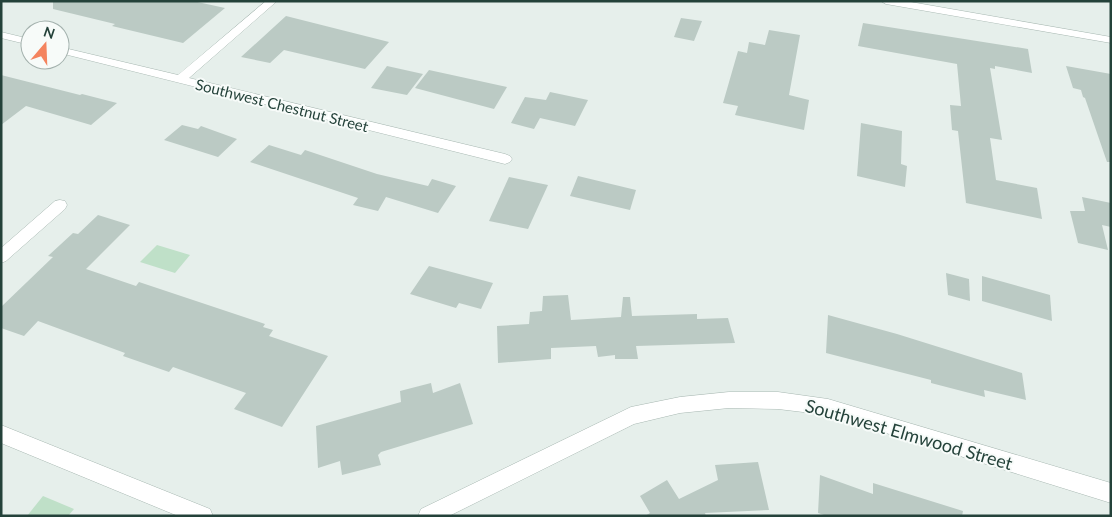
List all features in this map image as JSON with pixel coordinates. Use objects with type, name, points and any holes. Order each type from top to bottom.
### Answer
[{"type":"street","points":[[180,80],[272,1]]},
{"type":"street","points":[[886,1],[1111,40]]},
{"type":"street","points":[[1,35],[20,40]]},
{"type":"street","name":"Southwest Chestnut Street","points":[[70,52],[505,159]]},
{"type":"street","points":[[1,257],[60,205]]},
{"type":"street","name":"Southwest Elmwood Street","points":[[428,516],[631,416],[662,407],[694,401],[781,400],[828,407],[1111,492]]},
{"type":"street","points":[[1,434],[203,516]]},
{"type":"green space","points":[[157,245],[190,255],[175,273],[140,262]]},
{"type":"green space","points":[[43,496],[74,509],[68,516],[27,516]]},
{"type":"building","points":[[53,1],[193,1],[225,8],[183,43],[112,26],[115,24],[53,9]]},
{"type":"building","points":[[286,16],[389,42],[365,69],[284,50],[270,63],[241,57]]},
{"type":"building","points":[[681,18],[702,21],[694,41],[674,37]]},
{"type":"building","points":[[863,23],[1028,49],[1032,73],[995,66],[995,69],[990,68],[1002,140],[990,138],[996,180],[1037,188],[1042,219],[966,203],[958,131],[952,130],[950,105],[961,106],[957,64],[858,46]]},
{"type":"building","points":[[769,30],[800,35],[789,95],[809,100],[804,130],[735,115],[738,106],[723,103],[738,51],[747,53],[749,42],[765,45]]},
{"type":"building","points":[[387,66],[423,74],[407,95],[371,88]]},
{"type":"building","points":[[1066,66],[1111,74],[1111,162],[1107,162],[1085,98],[1081,90],[1073,88]]},
{"type":"building","points":[[429,70],[507,87],[494,109],[415,88]]},
{"type":"building","points":[[1,75],[117,103],[91,125],[26,106],[1,125]]},
{"type":"building","points":[[550,92],[588,100],[575,126],[540,118],[534,129],[511,123],[525,97],[546,100]]},
{"type":"building","points":[[861,123],[902,131],[901,164],[907,166],[905,187],[857,176]]},
{"type":"building","points":[[182,125],[198,129],[201,126],[237,139],[218,157],[164,140]]},
{"type":"building","points":[[269,145],[301,155],[305,150],[377,174],[428,186],[432,179],[456,186],[438,213],[386,197],[378,211],[353,205],[358,198],[250,162]]},
{"type":"building","points":[[578,176],[636,190],[630,210],[570,196]]},
{"type":"building","points":[[509,177],[548,185],[528,229],[489,221]]},
{"type":"building","points":[[1082,197],[1111,203],[1111,227],[1102,225],[1108,250],[1078,243],[1070,211],[1085,211]]},
{"type":"building","points":[[98,215],[130,225],[86,269],[136,286],[139,282],[265,324],[263,327],[273,330],[269,336],[328,356],[282,427],[234,409],[246,393],[173,367],[169,372],[123,356],[125,353],[38,321],[24,336],[1,328],[1,307],[53,257],[48,256],[73,233],[78,234]]},
{"type":"building","points":[[429,266],[493,283],[481,309],[459,303],[456,308],[410,294]]},
{"type":"building","points":[[946,273],[969,279],[970,301],[948,295]]},
{"type":"building","points":[[982,276],[1050,295],[1052,321],[982,301]]},
{"type":"building","points":[[568,295],[571,320],[621,317],[623,297],[630,297],[632,316],[697,314],[697,319],[728,318],[735,343],[636,346],[638,359],[615,359],[615,355],[598,357],[596,346],[551,348],[551,359],[498,363],[497,326],[529,324],[530,312],[542,311],[543,296]]},
{"type":"building","points":[[828,315],[897,334],[1022,373],[1026,400],[984,390],[985,397],[931,383],[931,380],[826,353]]},
{"type":"building","points":[[431,383],[433,393],[460,383],[473,424],[381,452],[378,455],[381,465],[342,475],[340,461],[318,468],[316,426],[401,402],[400,391]]},
{"type":"building","points":[[758,462],[769,510],[705,513],[706,516],[645,516],[650,513],[640,496],[667,480],[679,499],[718,480],[715,465]]},
{"type":"building","points":[[820,475],[873,494],[873,483],[963,511],[962,516],[827,516],[818,513]]}]
